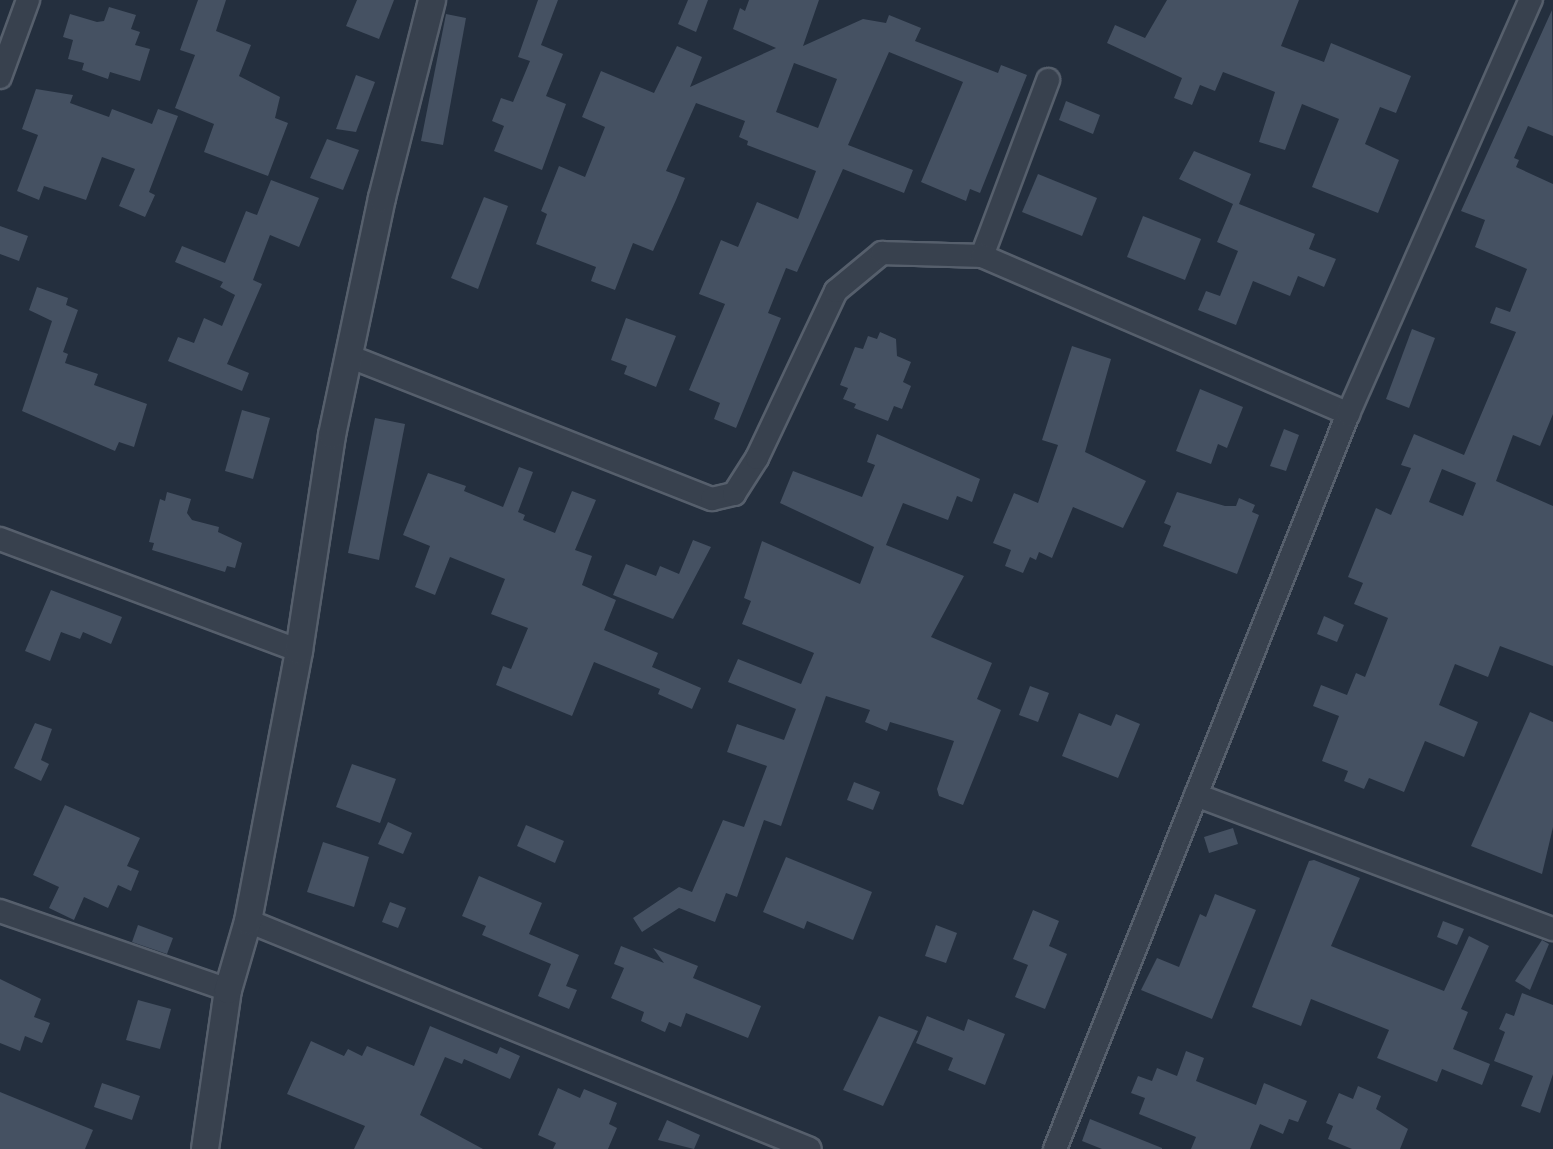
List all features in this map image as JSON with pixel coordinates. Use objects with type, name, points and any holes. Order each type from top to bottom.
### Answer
[{"type":"street","points":[[0,77],[28,0]]},
{"type":"street","points":[[205,1149],[228,990],[248,921],[299,651],[332,435],[351,357],[382,198],[432,0]]},
{"type":"street","points":[[1055,1149],[1348,414],[1531,0]]},
{"type":"street","points":[[982,256],[1048,80]]},
{"type":"street","points":[[351,357],[712,499],[734,494],[757,458],[836,291],[882,253],[982,256],[1348,414]]},
{"type":"street","points":[[0,539],[299,651]]},
{"type":"street","points":[[1196,795],[1553,929]]},
{"type":"street","points":[[0,911],[228,990]]},
{"type":"street","points":[[248,921],[810,1149]]},
{"type":"building","points":[[198,0],[226,0],[216,31],[251,45],[239,76],[280,97],[275,118],[288,123],[268,176],[204,152],[214,124],[175,108],[195,55],[180,50]]},
{"type":"building","points":[[357,0],[394,0],[379,39],[346,26]]},
{"type":"building","points":[[538,0],[558,0],[541,45],[563,54],[546,96],[566,104],[542,170],[494,151],[504,126],[492,121],[501,98],[513,102],[530,61],[518,57]]},
{"type":"building","points":[[688,0],[708,0],[696,32],[678,24]]},
{"type":"building","points":[[749,0],[819,0],[803,46],[863,19],[886,23],[889,15],[921,28],[915,41],[998,73],[1001,65],[1027,75],[980,193],[970,189],[966,201],[921,182],[963,82],[889,52],[848,145],[913,170],[904,193],[843,169],[797,272],[786,268],[768,313],[781,318],[736,428],[714,419],[720,403],[689,390],[725,304],[699,294],[721,240],[738,247],[757,202],[798,219],[816,171],[747,145],[748,141],[739,137],[745,121],[696,103],[666,171],[685,178],[676,200],[653,251],[633,243],[615,290],[591,281],[596,267],[536,244],[547,214],[541,211],[559,166],[585,177],[605,127],[582,117],[601,71],[654,93],[677,46],[702,57],[690,87],[776,48],[733,29],[740,8],[745,11]],"holes":[[[794,63],[837,79],[818,128],[776,112]]]},
{"type":"building","points":[[1167,0],[1299,0],[1281,46],[1324,62],[1331,43],[1411,76],[1396,113],[1380,107],[1365,144],[1399,160],[1378,213],[1312,187],[1339,119],[1302,104],[1285,150],[1259,142],[1275,92],[1223,72],[1215,91],[1200,85],[1192,105],[1174,98],[1182,78],[1107,43],[1115,25],[1145,38]]},
{"type":"building","points":[[109,7],[136,15],[131,29],[140,32],[135,45],[150,49],[140,81],[110,72],[108,79],[82,70],[84,63],[68,59],[73,40],[63,37],[70,14],[104,21]]},
{"type":"building","points":[[1552,10],[1553,136],[1528,126],[1514,158],[1519,160],[1516,167],[1553,184],[1553,414],[1540,446],[1513,435],[1496,481],[1553,506],[1553,666],[1500,646],[1488,677],[1455,664],[1439,705],[1478,722],[1464,757],[1425,741],[1404,792],[1369,778],[1364,789],[1344,781],[1348,771],[1322,761],[1339,716],[1313,706],[1321,685],[1347,695],[1356,673],[1365,677],[1388,618],[1354,604],[1363,583],[1348,577],[1376,508],[1391,515],[1411,468],[1401,465],[1414,434],[1464,455],[1516,332],[1490,323],[1496,307],[1510,312],[1527,269],[1475,247],[1485,220],[1461,211]],"holes":[[[1442,469],[1476,483],[1463,516],[1429,502]]]},
{"type":"building","points":[[446,14],[466,18],[443,145],[421,141]]},
{"type":"building","points":[[356,75],[375,82],[356,132],[336,129]]},
{"type":"building","points":[[36,89],[73,95],[70,103],[109,117],[112,109],[152,124],[158,109],[178,116],[149,192],[155,195],[145,217],[119,206],[135,169],[102,157],[86,200],[44,186],[39,200],[17,191],[38,135],[22,129]]},
{"type":"building","points":[[1066,101],[1100,115],[1093,134],[1059,120]]},
{"type":"building","points":[[327,139],[359,150],[343,190],[310,178]]},
{"type":"building","points":[[1194,151],[1251,174],[1239,204],[1315,234],[1309,249],[1336,259],[1324,287],[1298,276],[1290,296],[1253,281],[1236,325],[1198,310],[1206,291],[1220,296],[1238,251],[1217,242],[1233,204],[1179,179]]},
{"type":"building","points":[[1038,174],[1097,198],[1082,236],[1022,212]]},
{"type":"building","points":[[271,180],[319,198],[299,247],[270,235],[253,280],[262,284],[227,364],[249,373],[242,391],[168,361],[178,337],[194,343],[204,318],[222,326],[235,295],[220,287],[223,282],[175,262],[182,246],[225,263],[246,211],[257,215]]},
{"type":"building","points":[[484,197],[508,206],[478,289],[451,278]]},
{"type":"building","points":[[1143,216],[1201,239],[1185,280],[1127,257]]},
{"type":"building","points":[[0,226],[28,236],[19,261],[0,254]]},
{"type":"building","points":[[37,287],[68,298],[66,305],[78,310],[63,352],[68,354],[65,363],[98,374],[94,385],[147,404],[134,447],[119,442],[115,451],[22,411],[52,321],[29,310]]},
{"type":"building","points":[[626,318],[676,336],[656,387],[624,374],[627,366],[611,360]]},
{"type":"building","points":[[1412,329],[1435,338],[1409,408],[1386,399]]},
{"type":"building","points":[[880,332],[896,339],[897,356],[911,362],[903,382],[911,386],[902,409],[894,406],[888,421],[854,408],[856,404],[843,399],[848,388],[840,385],[855,347],[863,349],[868,336],[877,339]]},
{"type":"building","points":[[1072,346],[1111,359],[1085,452],[1146,481],[1123,528],[1073,507],[1052,558],[1039,552],[1036,560],[1030,557],[1023,573],[1005,566],[1011,550],[993,543],[1014,493],[1038,503],[1058,445],[1042,440]]},
{"type":"building","points":[[1200,389],[1243,407],[1227,448],[1218,444],[1211,464],[1176,451]]},
{"type":"building","points":[[242,410],[270,418],[253,479],[225,471]]},
{"type":"building","points":[[375,418],[405,424],[379,560],[348,553]]},
{"type":"building","points":[[1284,429],[1299,435],[1286,471],[1270,466]]},
{"type":"building","points":[[877,434],[980,479],[972,502],[957,496],[948,520],[903,503],[886,545],[964,576],[931,637],[992,663],[977,699],[1001,710],[963,805],[939,796],[937,789],[954,741],[890,722],[887,731],[865,722],[870,710],[826,696],[781,826],[764,820],[737,897],[726,893],[715,922],[679,908],[642,932],[633,918],[679,887],[692,892],[723,820],[744,827],[767,766],[727,752],[737,724],[784,740],[796,709],[728,682],[738,659],[801,684],[814,653],[742,624],[751,601],[744,598],[762,541],[860,584],[874,547],[780,503],[793,471],[862,497],[875,465],[867,462]]},
{"type":"building","points":[[519,467],[533,472],[518,512],[525,515],[523,520],[555,533],[572,491],[596,500],[575,550],[592,556],[582,585],[616,600],[604,630],[658,653],[652,667],[701,688],[692,709],[658,694],[660,689],[594,662],[572,716],[496,685],[503,666],[511,669],[528,628],[491,614],[505,579],[450,557],[435,595],[415,587],[430,546],[403,535],[428,473],[466,486],[464,491],[503,507]]},
{"type":"building","points":[[167,492],[191,499],[187,513],[192,520],[219,527],[218,532],[242,543],[235,568],[227,566],[225,572],[152,550],[154,543],[149,542],[160,499],[165,501]]},
{"type":"building","points":[[1177,492],[1225,506],[1236,506],[1239,498],[1255,505],[1252,512],[1259,515],[1237,574],[1163,546],[1171,526],[1164,523]]},
{"type":"building","points":[[693,540],[711,547],[673,619],[613,595],[626,564],[656,576],[660,566],[679,574]]},
{"type":"building","points":[[51,590],[122,617],[111,644],[83,632],[80,639],[61,632],[50,661],[25,651]]},
{"type":"building","points":[[1324,616],[1344,625],[1337,642],[1317,634]]},
{"type":"building","points":[[1030,686],[1049,693],[1038,722],[1019,715]]},
{"type":"building","points":[[1530,712],[1553,722],[1553,827],[1542,874],[1471,846]]},
{"type":"building","points":[[1079,713],[1111,726],[1116,714],[1140,724],[1118,778],[1062,756]]},
{"type":"building","points":[[35,723],[52,729],[41,760],[49,764],[41,781],[14,768]]},
{"type":"building","points":[[352,764],[396,779],[380,823],[336,807]]},
{"type":"building","points":[[854,782],[880,792],[873,810],[847,800]]},
{"type":"building","points":[[65,805],[140,838],[127,866],[139,871],[131,891],[118,885],[108,908],[84,897],[74,920],[49,908],[59,887],[33,875]]},
{"type":"building","points":[[388,822],[412,833],[403,854],[378,844]]},
{"type":"building","points":[[526,825],[564,841],[555,863],[517,846]]},
{"type":"building","points":[[1233,828],[1238,844],[1209,853],[1204,837]]},
{"type":"building","points":[[323,842],[369,857],[354,907],[307,892]]},
{"type":"building","points":[[786,857],[872,892],[853,940],[807,921],[804,929],[763,912]]},
{"type":"building","points":[[1314,860],[1360,878],[1331,946],[1444,991],[1469,936],[1489,946],[1461,1009],[1468,1012],[1453,1049],[1490,1064],[1482,1085],[1442,1069],[1437,1082],[1377,1058],[1389,1030],[1311,999],[1301,1026],[1252,1007],[1309,861]]},
{"type":"building","points":[[479,876],[542,903],[529,934],[579,955],[566,986],[577,990],[569,1009],[538,996],[551,964],[482,935],[486,926],[462,916]]},
{"type":"building","points":[[1215,894],[1256,910],[1212,1019],[1141,990],[1157,958],[1179,967],[1200,914],[1206,917]]},
{"type":"building","points":[[390,902],[406,908],[398,928],[382,922]]},
{"type":"building","points":[[1033,910],[1059,921],[1049,946],[1067,954],[1045,1009],[1015,997],[1028,965],[1013,959]]},
{"type":"building","points":[[1443,921],[1464,929],[1457,945],[1437,937]]},
{"type":"building","points":[[138,925],[173,938],[167,954],[132,942]]},
{"type":"building","points":[[936,925],[957,933],[946,963],[925,956]]},
{"type":"building","points":[[1542,940],[1549,944],[1530,990],[1515,981]]},
{"type":"building","points":[[621,946],[664,963],[653,948],[698,966],[693,978],[761,1006],[748,1038],[686,1013],[681,1027],[669,1022],[665,1032],[641,1021],[644,1012],[611,998],[624,968],[614,964]]},
{"type":"building","points":[[0,979],[41,999],[34,1017],[50,1023],[42,1043],[25,1036],[20,1051],[0,1043]]},
{"type":"building","points":[[1522,993],[1553,1005],[1553,1074],[1540,1113],[1521,1106],[1533,1076],[1494,1061],[1505,1032],[1499,1029],[1506,1013],[1514,1016]]},
{"type":"building","points":[[138,1000],[171,1009],[160,1049],[126,1040]]},
{"type":"building","points":[[879,1016],[918,1031],[883,1106],[843,1090]]},
{"type":"building","points":[[927,1016],[964,1031],[968,1019],[1005,1034],[985,1085],[948,1070],[953,1058],[916,1043]]},
{"type":"building","points":[[430,1026],[497,1054],[500,1047],[520,1056],[510,1079],[464,1059],[462,1064],[445,1057],[420,1115],[483,1149],[354,1149],[365,1126],[287,1094],[311,1041],[344,1056],[348,1049],[362,1056],[367,1046],[414,1066]]},
{"type":"building","points":[[1186,1051],[1204,1058],[1196,1081],[1256,1105],[1264,1083],[1307,1101],[1298,1122],[1289,1119],[1283,1134],[1260,1124],[1250,1149],[1191,1149],[1196,1137],[1139,1114],[1145,1098],[1131,1093],[1138,1076],[1152,1081],[1157,1068],[1177,1076]]},
{"type":"building","points":[[102,1083],[140,1096],[132,1120],[94,1107]]},
{"type":"building","points":[[1358,1086],[1381,1096],[1376,1109],[1408,1129],[1400,1149],[1352,1149],[1328,1139],[1333,1126],[1326,1123],[1339,1093],[1353,1099]]},
{"type":"building","points":[[558,1088],[580,1098],[584,1089],[617,1103],[609,1124],[617,1128],[608,1149],[553,1149],[556,1143],[538,1135]]},
{"type":"building","points":[[0,1092],[93,1130],[85,1149],[0,1149]]},
{"type":"building","points":[[1090,1119],[1162,1149],[1102,1149],[1082,1141]]},
{"type":"building","points":[[667,1120],[700,1135],[694,1149],[658,1140]]}]
